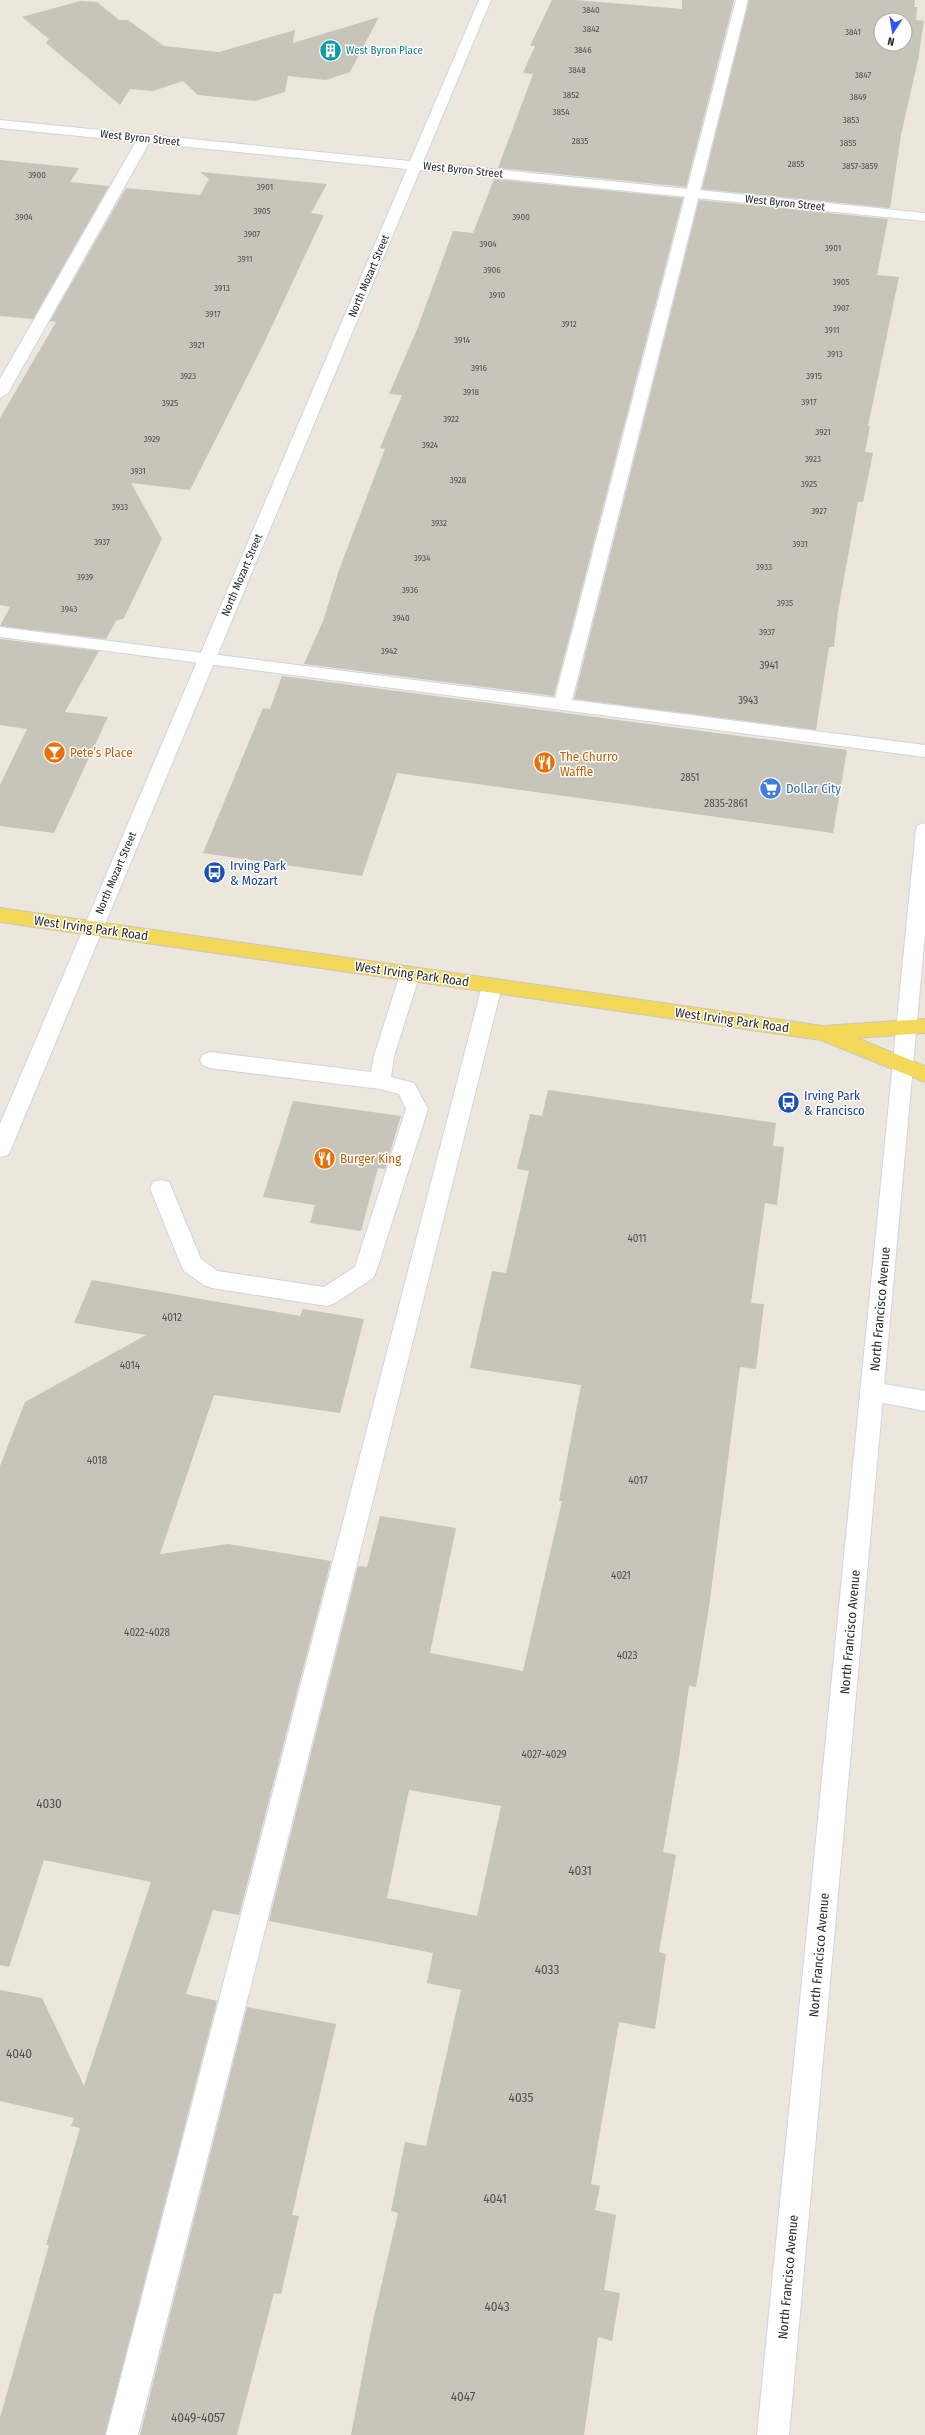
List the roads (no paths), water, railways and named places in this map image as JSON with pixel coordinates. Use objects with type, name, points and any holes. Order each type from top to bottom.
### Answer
[{"type":"main road","name":"West Irving Park Road","points":[[0,915],[823,1033],[916,1026]]},
{"type":"main road","name":"West Irving Park Road","points":[[823,1033],[914,1070]]},
{"type":"street","name":"North Mozart Street","points":[[0,1149],[485,0]]},
{"type":"street","points":[[562,704],[742,0]]},
{"type":"street","name":"West Byron Street","points":[[0,124],[925,217]]},
{"type":"street","points":[[0,393],[145,138]]},
{"type":"street","points":[[0,632],[925,751]]},
{"type":"street","name":"North Francisco Avenue","points":[[773,2435],[872,1392],[914,1070],[925,829]]},
{"type":"street","points":[[380,1081],[384,1056],[410,974]]},
{"type":"street","points":[[122,2435],[492,986]]},
{"type":"street","points":[[161,1188],[192,1265],[212,1279],[327,1297],[365,1272],[417,1109],[407,1089],[380,1081],[210,1060]]},
{"type":"street","points":[[872,1392],[925,1401]]},
{"type":"place","name":"West Byron Place","points":[[331,50]]},
{"type":"place","name":"Pete’s Place","points":[[54,752]]},
{"type":"place","name":"The Churro Waffle","points":[[544,763]]},
{"type":"place","name":"Dollar City","points":[[771,788]]},
{"type":"place","name":"Irving Park & Mozart","points":[[214,872]]},
{"type":"place","name":"Irving Park & Francisco","points":[[789,1102]]},
{"type":"place","name":"Burger King","points":[[325,1158]]}]
